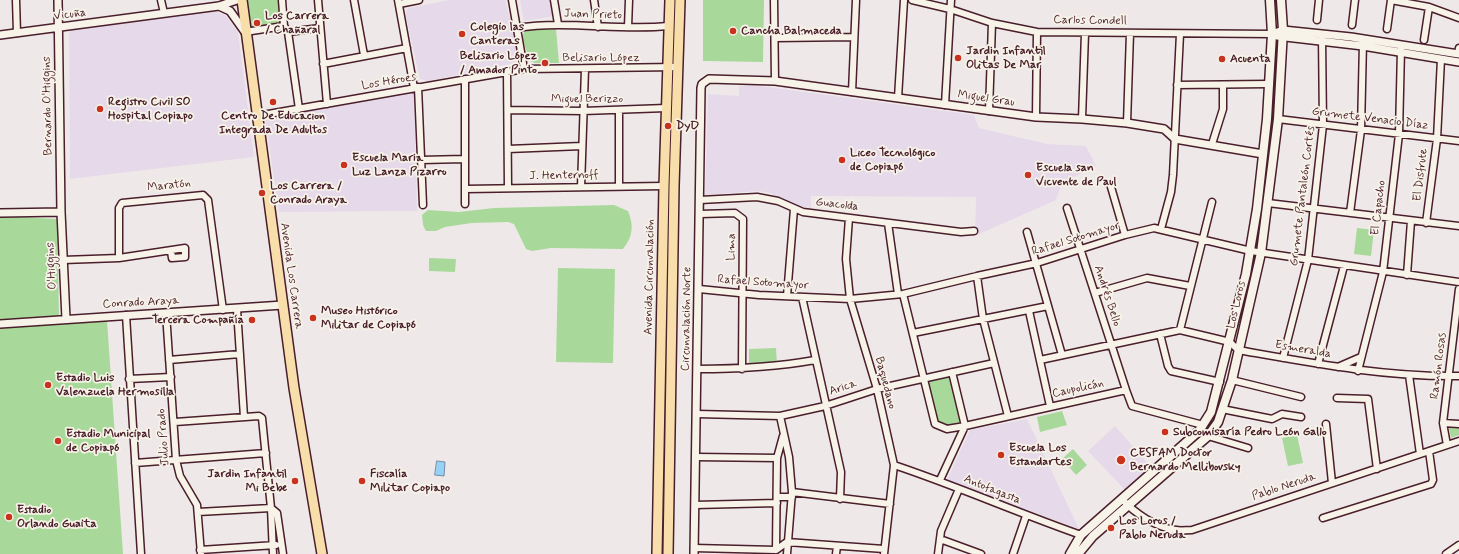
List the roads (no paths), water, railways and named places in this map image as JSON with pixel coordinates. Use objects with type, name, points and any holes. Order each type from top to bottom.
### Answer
[{"type":"main road","name":"Avenida Los Carrera","points":[[242,0],[296,401],[322,554]]},
{"type":"main road","name":"Avenida Circunvalación","points":[[657,554],[664,186],[670,0]]},
{"type":"main road","name":"Avenida Circunvalación","points":[[668,554],[677,67],[680,0]]},
{"type":"main road","name":"Los Loros","points":[[1078,554],[1092,536],[1124,502],[1199,431],[1211,412],[1230,342],[1250,251],[1263,154],[1272,34],[1270,0]]},
{"type":"main road","name":"Los Loros","points":[[1070,554],[1081,535],[1208,436],[1218,422],[1232,380],[1261,253],[1278,119],[1282,34],[1281,0]]},
{"type":"street","points":[[16,0],[17,32]]},
{"type":"street","name":"Bernardo O'Higgins","points":[[58,0],[61,212]]},
{"type":"street","points":[[161,0],[164,14]]},
{"type":"street","name":"Vicuña","points":[[0,35],[220,6],[237,0]]},
{"type":"street","points":[[282,0],[284,26],[288,32],[299,109]]},
{"type":"street","points":[[318,0],[327,104]]},
{"type":"street","points":[[354,0],[364,56]]},
{"type":"street","points":[[419,0],[398,2],[416,88],[423,205]]},
{"type":"street","points":[[512,0],[524,69]]},
{"type":"street","points":[[554,0],[558,24]]},
{"type":"street","points":[[594,0],[598,27]]},
{"type":"street","points":[[628,27],[629,0]]},
{"type":"street","points":[[774,0],[775,81]]},
{"type":"street","points":[[852,92],[856,0]]},
{"type":"street","points":[[898,98],[904,0]]},
{"type":"street","name":"Carlos Condell","points":[[912,0],[950,9],[992,23],[1037,32],[1282,34],[1363,43],[1401,49],[1459,62]]},
{"type":"street","points":[[945,105],[951,0]]},
{"type":"street","points":[[1317,20],[1319,0]]},
{"type":"street","points":[[1352,25],[1355,0]]},
{"type":"street","points":[[1387,29],[1391,0],[1429,7],[1459,18]]},
{"type":"street","points":[[220,6],[230,11],[246,32],[284,26]]},
{"type":"street","points":[[1424,40],[1429,7]]},
{"type":"street","points":[[989,111],[992,23]]},
{"type":"street","name":"Juan Prieto","points":[[517,28],[558,24],[598,27],[668,26]]},
{"type":"street","points":[[288,32],[320,28]]},
{"type":"street","points":[[1036,117],[1037,32]]},
{"type":"street","points":[[1082,118],[1085,32]]},
{"type":"street","points":[[1127,123],[1130,33]]},
{"type":"street","points":[[1161,229],[1171,192],[1180,34]]},
{"type":"street","points":[[775,38],[854,37]]},
{"type":"street","name":"Grumete Pantaleón Cortés","points":[[1284,358],[1308,260],[1323,125],[1322,38]]},
{"type":"street","points":[[1350,213],[1361,130],[1363,43]]},
{"type":"street","points":[[323,64],[407,48]]},
{"type":"street","name":"Carlos Condell","points":[[1401,49],[1459,52]]},
{"type":"street","name":"El Capacho","points":[[1358,371],[1383,272],[1399,134],[1401,49]]},
{"type":"street","name":"El Disfrute","points":[[1426,222],[1437,139],[1441,59]]},
{"type":"street","name":"Belisario López","points":[[524,69],[677,67]]},
{"type":"street","name":"Los Héroes","points":[[257,116],[524,69]]},
{"type":"street","points":[[581,187],[584,69]]},
{"type":"street","points":[[507,72],[508,188]]},
{"type":"street","points":[[465,79],[465,204]]},
{"type":"street","name":"Miguel Grau","points":[[702,84],[709,79],[775,81],[1036,117],[1082,118],[1127,123],[1164,129],[1174,139],[1212,144],[1263,154]]},
{"type":"street","name":"Circunvalación Norte","points":[[694,551],[700,214],[700,88],[702,84]]},
{"type":"street","points":[[1177,85],[1268,84]]},
{"type":"street","points":[[1212,144],[1223,109],[1223,85]]},
{"type":"street","name":"Miguel Berizzo","points":[[508,110],[583,111],[666,108]]},
{"type":"street","points":[[619,110],[619,186]]},
{"type":"street","name":"Grumete Venacio Díaz","points":[[1278,119],[1459,141]]},
{"type":"street","points":[[508,149],[582,146]]},
{"type":"street","points":[[421,160],[464,159]]},
{"type":"street","name":"J. Henternoff","points":[[465,189],[664,186]]},
{"type":"street","points":[[1111,187],[1125,235]]},
{"type":"street","name":"Maratón","points":[[119,258],[119,208],[122,203],[203,195],[208,200],[223,310]]},
{"type":"street","name":"Guacolda","points":[[700,200],[757,197],[778,201],[803,212],[961,232],[974,232]]},
{"type":"street","points":[[1180,330],[1212,202]]},
{"type":"street","points":[[1268,203],[1459,226]]},
{"type":"street","name":"Andrés Bello","points":[[1067,208],[1082,250],[1126,390]]},
{"type":"street","points":[[787,296],[794,209]]},
{"type":"street","points":[[0,213],[61,212]]},
{"type":"street","name":"O'Higgins","points":[[61,212],[66,319]]},
{"type":"street","name":"Lima","points":[[700,214],[735,213],[743,218],[742,369]]},
{"type":"street","name":"Baquedano","points":[[849,218],[846,259],[850,299],[877,389],[894,465],[884,552]]},
{"type":"street","points":[[1407,275],[1412,221]]},
{"type":"street","points":[[888,223],[900,294],[913,334],[923,378]]},
{"type":"street","name":"Rafael Sotomayor","points":[[699,289],[742,294],[850,299],[900,294],[1037,263],[1082,250],[1125,235],[1154,228],[1202,241],[1261,253],[1459,282]]},
{"type":"street","points":[[1027,232],[1062,355]]},
{"type":"street","points":[[63,260],[119,258],[171,251]]},
{"type":"street","points":[[1318,364],[1344,266]]},
{"type":"street","points":[[977,276],[983,319],[1008,416]]},
{"type":"street","points":[[1095,293],[1147,278],[1190,286]]},
{"type":"street","name":"Ramón Rosas","points":[[1447,445],[1443,424],[1448,376],[1457,326],[1459,289]]},
{"type":"street","points":[[802,297],[825,406],[841,472],[840,499]]},
{"type":"street","name":"Conrado Araya","points":[[0,324],[283,305]]},
{"type":"street","points":[[913,334],[1048,306]]},
{"type":"street","points":[[237,309],[244,416]]},
{"type":"street","points":[[1028,311],[1050,406]]},
{"type":"street","name":"Julio Prado","points":[[166,313],[176,460],[178,471],[194,498],[198,512],[200,552]]},
{"type":"street","points":[[126,315],[141,554]]},
{"type":"street","points":[[1040,360],[1180,330],[1230,342],[1238,350]]},
{"type":"street","points":[[1160,334],[1168,366],[1172,371],[1220,382]]},
{"type":"street","name":"Esmeralda","points":[[1238,350],[1358,371],[1410,375],[1459,376]]},
{"type":"street","points":[[169,360],[240,354]]},
{"type":"street","points":[[1338,367],[1361,357]]},
{"type":"street","points":[[697,369],[778,367],[815,360]]},
{"type":"street","name":"Arica","points":[[697,414],[780,416],[825,406],[877,389],[994,363]]},
{"type":"street","points":[[940,480],[965,426],[952,372]]},
{"type":"street","points":[[1410,375],[1420,454]]},
{"type":"street","points":[[129,378],[171,377]]},
{"type":"street","name":"Caupolicán","points":[[923,378],[935,424],[947,429],[1126,390]]},
{"type":"street","points":[[1232,380],[1301,397]]},
{"type":"street","points":[[1126,390],[1132,406],[1203,425]]},
{"type":"street","points":[[1338,398],[1368,399],[1377,469]]},
{"type":"street","points":[[1222,408],[1272,419],[1282,414],[1300,417]]},
{"type":"street","points":[[174,422],[244,416],[261,417],[271,508],[273,554]]},
{"type":"street","points":[[780,416],[788,457],[792,495],[787,554]]},
{"type":"street","points":[[1326,424],[1332,483]]},
{"type":"street","points":[[1443,424],[1459,424]]},
{"type":"street","points":[[776,550],[777,458],[783,436]]},
{"type":"street","points":[[1208,436],[1248,448]]},
{"type":"street","name":"Pablo Neruda","points":[[1124,502],[1159,525],[1176,530],[1192,530],[1459,441]]},
{"type":"street","points":[[1323,518],[1431,484],[1433,480],[1429,451]]},
{"type":"street","points":[[135,463],[266,453]]},
{"type":"street","points":[[696,457],[777,458]]},
{"type":"street","name":"Antofagasta","points":[[894,465],[940,480],[1026,516],[1081,535]]},
{"type":"street","points":[[938,554],[941,531],[959,489]]},
{"type":"street","points":[[695,505],[777,500],[792,495],[890,504]]},
{"type":"street","points":[[198,512],[271,508],[277,513],[283,554]]},
{"type":"street","points":[[1013,554],[1026,516]]},
{"type":"street","points":[[940,538],[980,554]]},
{"type":"street","points":[[694,551],[776,550],[787,542],[884,552]]},
{"type":"street","points":[[200,552],[281,544]]},
{"type":"street","points":[[1446,554],[1459,545]]},
{"type":"street","points":[[836,554],[837,546]]},
{"type":"water","points":[[437,461],[445,462],[444,476],[435,475]]},
{"type":"place","name":"Los Carrera / Chañaral","points":[[257,23]]},
{"type":"place","name":"Cancha Balmaceda","points":[[733,31]]},
{"type":"place","name":"Colegio las Canteras","points":[[462,34]]},
{"type":"place","name":"Jardin Infantil Olitas De Mar","points":[[958,58]]},
{"type":"place","name":"Acuenta","points":[[1222,59]]},
{"type":"place","name":"Belisario López / Amador Pinto","points":[[545,63]]},
{"type":"place","name":"Centro De Educacion Integrada De Adultos","points":[[273,102]]},
{"type":"place","name":"Registro Civil SO Hospital Copiapo","points":[[100,109]]},
{"type":"place","name":"DyD","points":[[668,126]]},
{"type":"place","name":"Liceo Tecnológico de Copiapó","points":[[842,160]]},
{"type":"place","name":"Escuela Maria Luz Lanza Pizarro","points":[[344,165]]},
{"type":"place","name":"Escuela san Vicvente de Paul","points":[[1028,175]]},
{"type":"place","name":"Los Carrera / Conrado Araya","points":[[262,193]]},
{"type":"place","name":"Museo Histórico Militar de Copiapó","points":[[313,318]]},
{"type":"place","name":"Tercera Compañía","points":[[252,320]]},
{"type":"place","name":"Estadio Luis Valenzuela Hermosilla","points":[[48,385]]},
{"type":"place","name":"Subcomisaría Pedro León Gallo","points":[[1165,432]]},
{"type":"place","name":"Estadio Municipal de Copiapó","points":[[58,441]]},
{"type":"place","name":"Escuela Los Estandartes","points":[[1001,455]]},
{"type":"place","name":"CESFAM Doctor Bernardo Mellibovsky","points":[[1121,460]]},
{"type":"place","name":"Jardin Infantil Mi Bebe","points":[[295,481]]},
{"type":"place","name":"Fiscalía Militar Copiapo","points":[[362,481]]},
{"type":"place","name":"Estadio Orlando Guaita","points":[[9,517]]},
{"type":"place","name":"Los Loros / Pablo Neruda","points":[[1111,528]]}]
